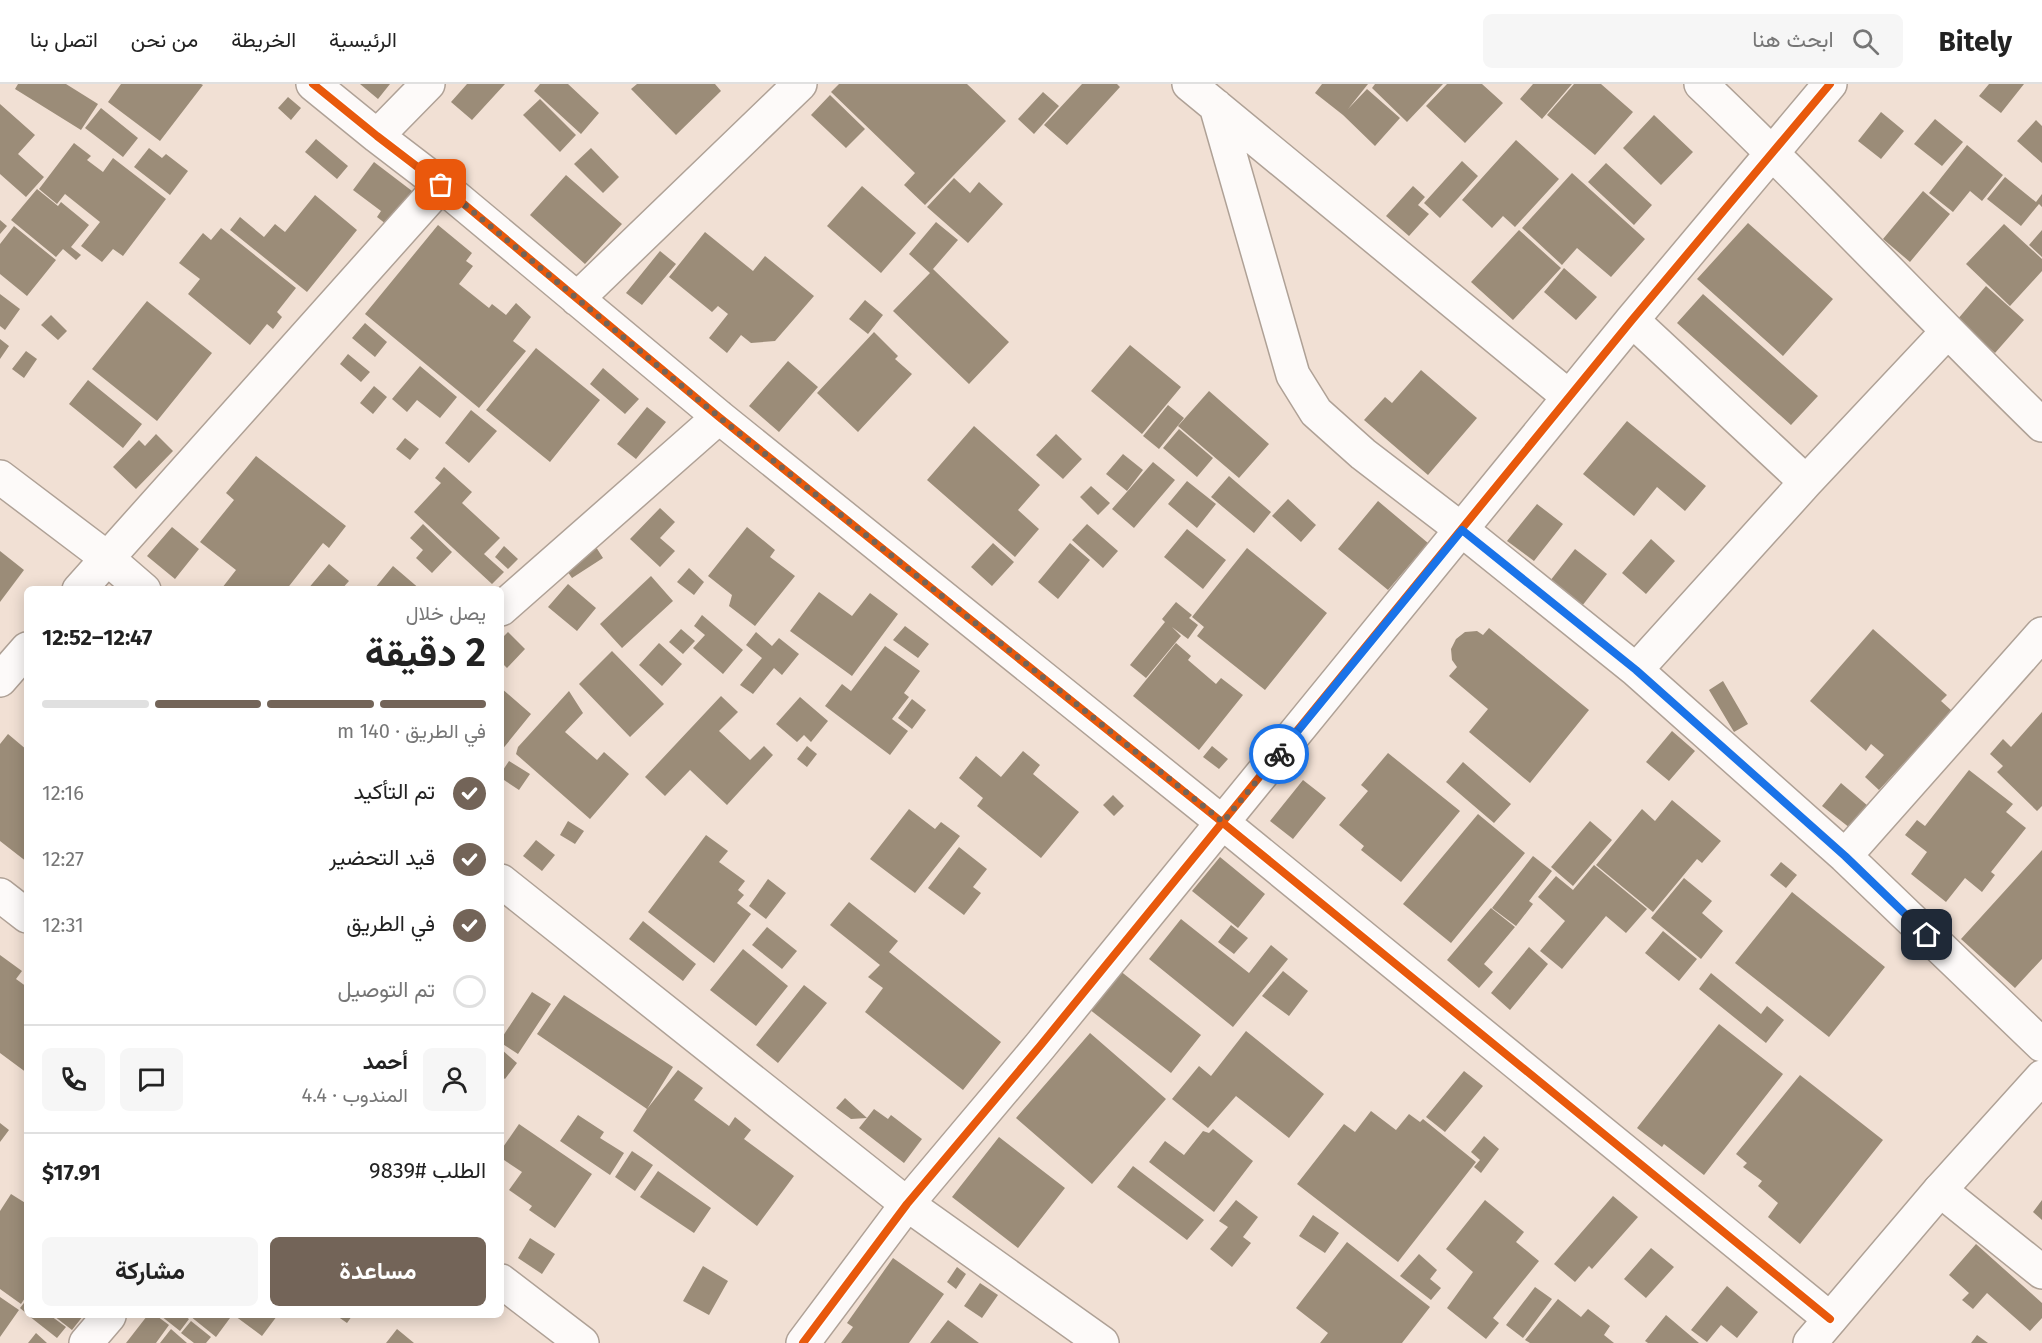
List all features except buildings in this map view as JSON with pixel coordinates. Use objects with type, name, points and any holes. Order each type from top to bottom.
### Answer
[{"type":"street","points":[[312,84],[441,185],[719,417],[1223,822],[1820,1331],[1940,1190],[2042,1077]]},
{"type":"street","points":[[377,136],[428,84]]},
{"type":"street","points":[[577,298],[800,84]]},
{"type":"street","points":[[1189,84],[1569,397]]},
{"type":"street","points":[[1701,84],[1773,153],[1947,332],[2042,424]]},
{"type":"street","points":[[803,1343],[907,1204],[1040,1046],[1632,320],[1830,84]]},
{"type":"street","points":[[1216,106],[1293,375],[1316,412],[1363,454],[1462,530],[1636,670],[1845,856],[2042,1045]]},
{"type":"street","points":[[82,586],[441,185]]},
{"type":"street","points":[[1632,320],[1806,482]]},
{"type":"street","points":[[1636,670],[1806,482],[1947,332]]},
{"type":"street","points":[[504,606],[719,417]]},
{"type":"street","points":[[0,477],[107,558],[139,586]]},
{"type":"street","points":[[1845,856],[2042,634]]},
{"type":"street","points":[[0,680],[24,652]]},
{"type":"street","points":[[504,883],[907,1204],[1102,1343]]},
{"type":"street","points":[[0,896],[24,914]]},
{"type":"street","points":[[1940,1190],[2042,1272]]},
{"type":"street","points":[[504,1283],[582,1343]]},
{"type":"street","points":[[86,1343],[107,1318]]},
{"type":"cycle path","points":[[313,84],[441,185],[719,417],[1223,823],[1830,1319]]},
{"type":"cycle path","points":[[803,1343],[907,1204],[1040,1046],[1632,320],[1830,84]]},
{"type":"way so far","points":[[441,185],[719,417],[1223,822],[1279,754]]},
{"type":"route","points":[[1279,754],[1462,530],[1636,670],[1845,856],[1927,935]]}]
